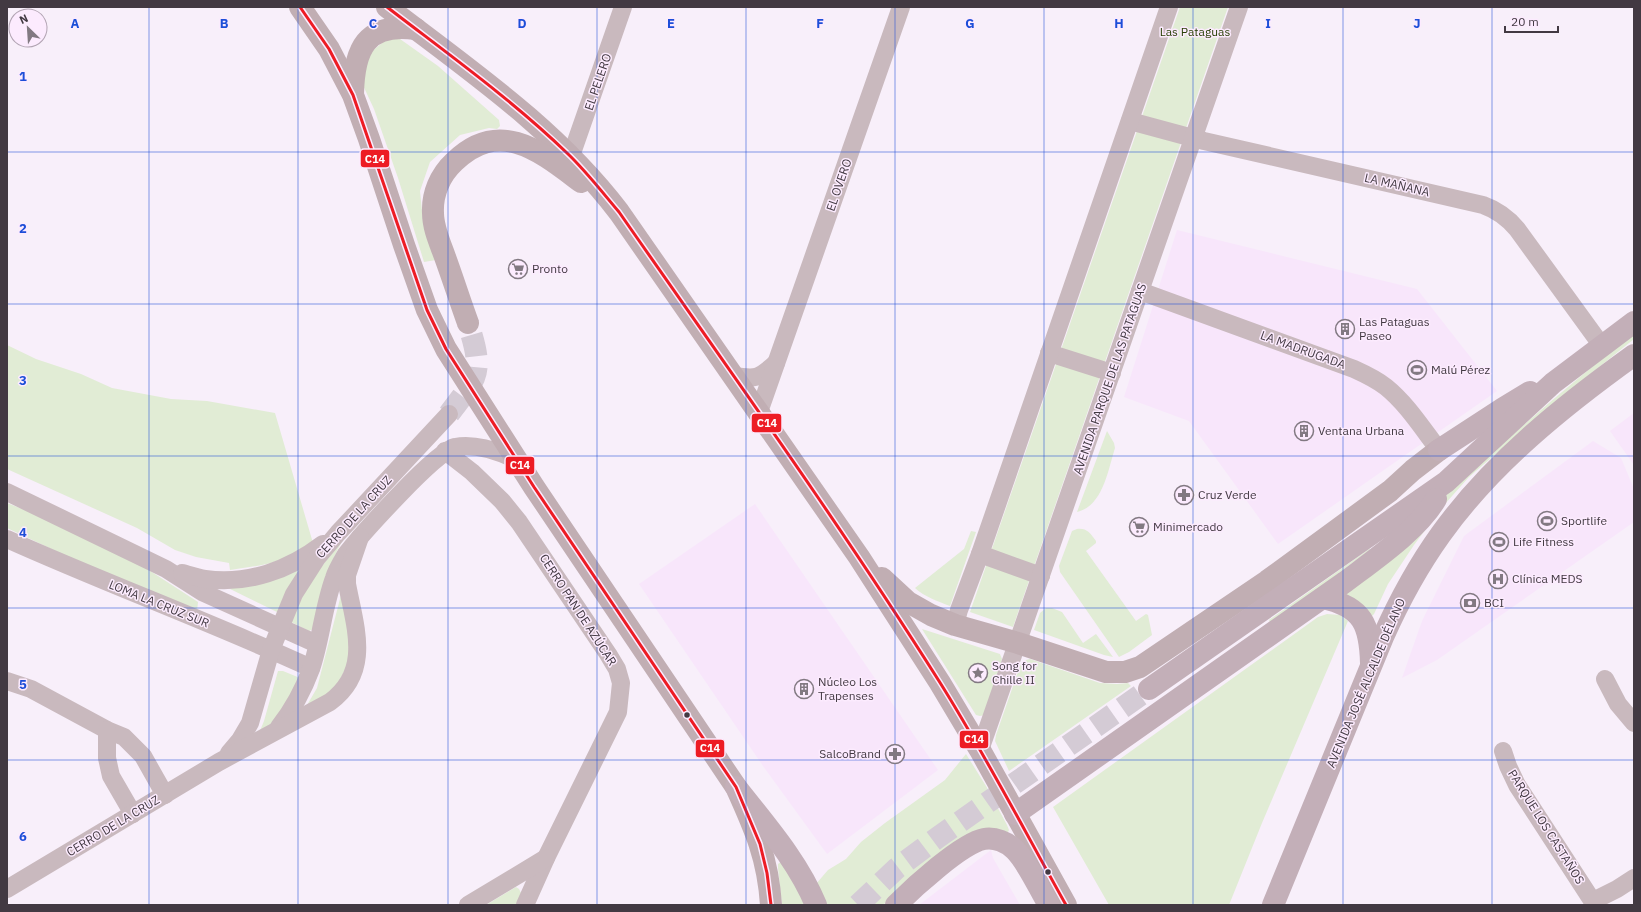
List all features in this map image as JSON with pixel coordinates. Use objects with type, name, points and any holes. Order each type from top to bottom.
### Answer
[{"type":"main road","points":[[300,7],[330,49],[353,95],[427,310],[446,350],[517,460],[736,786],[793,862],[808,886],[816,905]]},
{"type":"main road","points":[[386,7],[538,125],[571,156],[619,212],[859,557],[940,683],[980,750],[1066,905]]},
{"type":"main road","points":[[353,95],[353,78],[358,57],[360,50],[369,39],[380,32],[391,28],[416,29]]},
{"type":"main road","points":[[468,323],[438,238],[432,214],[434,198],[439,182],[450,165],[459,156],[470,149],[487,142],[496,140],[516,142],[553,161],[619,212]]},
{"type":"main road","points":[[1149,689],[1446,482],[1553,383],[1634,322]]},
{"type":"main road","name":"AVENIDA JOSÉ ALCALDE DÉLANO","points":[[1273,905],[1393,616],[1411,580],[1441,533],[1488,478],[1542,427],[1634,355]]},
{"type":"main road","points":[[859,557],[908,602],[931,615],[1106,672],[1125,672],[1140,667],[1267,582],[1390,491],[1413,470],[1439,450],[1502,409],[1531,392],[1553,383]]},
{"type":"main road","points":[[1015,814],[1323,598],[1386,550],[1414,525],[1432,505],[1446,482]]},
{"type":"main road","points":[[1323,598],[1347,605],[1362,619],[1370,641],[1372,667]]},
{"type":"main road","points":[[736,786],[755,830],[765,859],[771,905]]},
{"type":"main road","points":[[896,905],[909,892],[961,850],[972,843],[984,839],[992,839],[1004,842],[1018,853],[1049,905]]},
{"type":"street","name":"EL PELERO","points":[[571,156],[624,7]]},
{"type":"street","name":"EL OVERO","points":[[759,412],[901,7]]},
{"type":"street","points":[[955,624],[1169,7]]},
{"type":"street","name":"AVENIDA PARQUE DE LAS PATAGUAS","points":[[980,750],[1239,7]]},
{"type":"street","name":"LA MAÑANA","points":[[1130,121],[1194,138],[1483,205],[1493,209],[1503,215],[1517,229],[1602,346]]},
{"type":"street","name":"LA MADRUGADA","points":[[1140,291],[1354,368],[1371,376],[1399,398],[1439,450]]},
{"type":"street","points":[[1049,353],[1112,373]]},
{"type":"street","name":"EL OVERO","points":[[733,376],[749,378],[762,376],[776,363]]},
{"type":"street","name":"CERRO DE LA CRUZ","points":[[219,762],[240,740],[250,722],[256,706],[271,650],[280,627],[294,594],[317,558],[338,533],[449,414]]},
{"type":"street","name":"CERRO DE LA CRUZ","points":[[277,731],[291,712],[311,668],[334,577],[345,556],[360,537],[427,467],[445,451],[455,447],[471,446],[486,448],[517,460]]},
{"type":"street","name":"CERRO PAN DE AZÚCAR","points":[[445,451],[472,472],[502,501],[519,522],[608,654],[617,669],[621,683],[618,712],[546,858],[525,905]]},
{"type":"street","points":[[7,492],[166,569],[202,592],[317,644]]},
{"type":"street","points":[[166,569],[206,579],[244,579],[282,569],[311,553],[338,533]]},
{"type":"street","name":"CERRO DE LA CRUZ","points":[[7,890],[219,762],[330,702],[340,694],[355,670],[358,654],[357,638],[347,584],[347,575],[360,537]]},
{"type":"street","name":"LOMA LA CRUZ SUR","points":[[7,539],[53,560],[311,668]]},
{"type":"street","points":[[980,554],[1041,576]]},
{"type":"street","points":[[1605,679],[1618,704],[1634,723]]},
{"type":"street","points":[[7,682],[31,689],[107,730],[124,737],[143,756],[165,794]]},
{"type":"street","points":[[107,730],[107,758],[111,776],[133,814]]},
{"type":"street","name":"PARQUE LOS CASTAÑOS","points":[[1503,751],[1508,766],[1518,785],[1594,903],[1634,878]]},
{"type":"street","points":[[468,905],[546,858]]},
{"type":"shaded area","points":[[1177,230],[1417,289],[1497,391],[1278,544],[1189,421],[1124,397]]},
{"type":"shaded area","points":[[1634,413],[1634,465],[1610,431]]},
{"type":"shaded area","name":"Clínica MEDS","points":[[1593,441],[1621,458],[1634,489],[1634,522],[1437,660],[1402,678],[1422,621],[1464,536]]},
{"type":"shaded area","points":[[755,504],[938,770],[827,854],[763,766],[639,584]]},
{"type":"shaded area","points":[[991,850],[993,858],[1020,905],[919,905]]},
{"type":"green space","name":"Las Pataguas","points":[[1180,7],[1228,7],[1013,627],[970,612]]},
{"type":"green space","points":[[393,34],[438,66],[499,120],[500,126],[497,129],[489,128],[460,135],[430,162],[420,191],[423,221],[436,260],[424,262],[398,178],[374,109],[354,66]]},
{"type":"green space","points":[[1634,333],[1634,339],[1562,397],[1469,477],[1444,505],[1414,545],[1388,584],[1372,616],[1341,594],[1448,493],[1521,427]]},
{"type":"green space","points":[[7,345],[36,359],[81,374],[112,388],[171,399],[207,401],[275,413],[313,543],[294,555],[284,559],[263,565],[230,570],[229,563],[196,557],[175,550],[137,528],[7,469]]},
{"type":"green space","points":[[1107,431],[1114,443],[1115,448],[1107,476],[1099,495],[1093,503],[1077,512]]},
{"type":"green space","points":[[7,503],[43,517],[138,563],[198,602],[197,611],[79,562],[7,528]]},
{"type":"green space","points":[[1077,529],[1086,530],[1096,541],[1096,543],[1086,551],[1136,621],[1146,614],[1148,615],[1152,635],[1129,652],[1119,657],[1060,572],[1059,566],[1072,531]]},
{"type":"green space","points":[[971,531],[976,532],[950,606],[927,596],[915,588],[964,549]]},
{"type":"green space","points":[[344,538],[333,560],[321,594],[313,629],[309,631],[291,622],[308,584]]},
{"type":"green space","points":[[1371,549],[1271,624],[1269,620]]},
{"type":"green space","points":[[307,565],[279,613],[226,587],[260,584],[286,576]]},
{"type":"green space","points":[[342,591],[356,648],[331,697],[303,712],[317,688]]},
{"type":"green space","points":[[1046,608],[1052,608],[1062,612],[1083,643],[1096,634],[1113,657],[1034,630],[1040,613]]},
{"type":"green space","points":[[1327,614],[1340,615],[1348,621],[1262,823],[1229,905],[1109,905],[1053,807],[1318,617]]},
{"type":"green space","points":[[922,629],[1000,654],[1002,659],[985,715],[976,715]]},
{"type":"green space","points":[[1030,659],[1100,683],[1128,683],[1131,686],[1009,771],[995,741],[996,735],[1021,663]]},
{"type":"green space","points":[[278,671],[283,671],[300,678],[291,705],[257,738],[264,721]]},
{"type":"green space","points":[[966,754],[986,786],[1007,825],[1009,830],[1007,834],[929,863],[883,905],[824,905],[816,884],[828,870],[846,859],[861,842],[885,823],[945,780]]},
{"type":"green space","points":[[782,861],[809,905],[782,905],[778,864]]},
{"type":"green space","points":[[516,887],[521,893],[516,905],[486,905]]},
{"type":"tunnel","points":[[449,414],[469,386],[476,371],[476,350],[468,323]]},
{"type":"tunnel","points":[[858,905],[897,868],[937,838],[1149,689]]},
{"type":"transit line","name":"C14","points":[[300,7],[329,49],[353,95],[427,310],[446,349],[534,487],[736,787],[760,844],[767,873],[771,905]]},
{"type":"transit line","name":"C14","points":[[387,7],[479,77],[546,133],[581,167],[619,212],[782,445],[901,621],[972,736],[1066,905]]},
{"type":"place","name":"Pronto","points":[[518,269]]},
{"type":"place","name":"Las Pataguas Paseo","points":[[1345,329]]},
{"type":"place","name":"Malú Pérez","points":[[1417,370]]},
{"type":"place","name":"Ventana Urbana","points":[[1304,431]]},
{"type":"place","name":"Cruz Verde","points":[[1184,495]]},
{"type":"place","name":"Sportlife","points":[[1547,521]]},
{"type":"place","name":"Minimercado","points":[[1139,527]]},
{"type":"place","name":"Life Fitness","points":[[1499,542]]},
{"type":"place","name":"Clínica MEDS","points":[[1498,579]]},
{"type":"place","name":"BCI","points":[[1470,603]]},
{"type":"place","name":"Song for Chille II","points":[[978,673]]},
{"type":"place","name":"Núcleo Los Trapenses","points":[[804,689]]},
{"type":"place","name":"SalcoBrand","points":[[895,754]]}]
